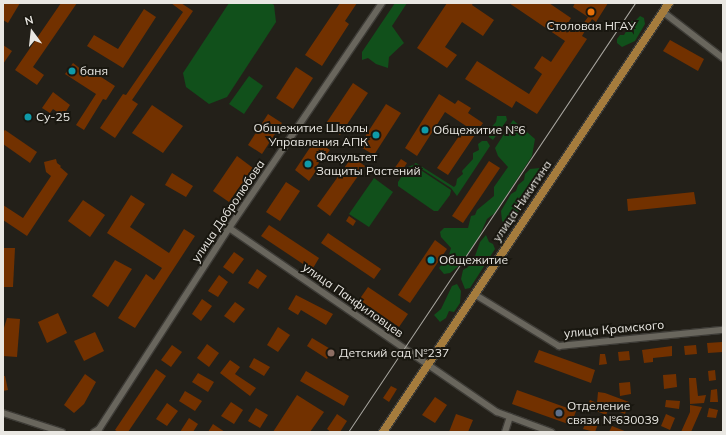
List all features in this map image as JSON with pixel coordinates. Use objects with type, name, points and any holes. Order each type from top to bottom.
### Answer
[{"type":"main road","name":"улица Никитина","points":[[383,432],[669,3]]},
{"type":"street","name":"улица Добролюбова","points":[[94,432],[99,429],[229,228],[382,3]]},
{"type":"street","points":[[663,12],[677,21],[723,58]]},
{"type":"street","name":"улица Панфиловцев","points":[[229,228],[497,412],[550,432]]},
{"type":"street","name":"улица Крамского","points":[[474,294],[559,346],[723,330]]},
{"type":"street","points":[[3,413],[62,432]]},
{"type":"street","points":[[505,432],[510,417]]},
{"type":"green space","points":[[229,3],[271,3],[274,5],[276,22],[227,97],[209,104],[186,87],[183,73]]},
{"type":"green space","points":[[395,3],[407,3],[392,26],[404,43],[389,57],[388,68],[376,64],[368,58],[362,60],[362,52]]},
{"type":"green space","points":[[640,16],[644,18],[645,24],[635,41],[622,47],[617,43],[617,39],[620,35],[624,35],[632,21],[635,21]]},
{"type":"green space","points":[[249,76],[263,86],[244,114],[229,104]]},
{"type":"green space","points":[[497,116],[506,116],[507,120],[493,140],[489,137],[488,131],[496,122]]},
{"type":"green space","points":[[513,120],[535,139],[532,156],[495,213],[487,219],[479,237],[461,264],[450,273],[444,274],[439,268],[449,255],[451,248],[441,237],[440,232],[444,228],[468,228],[471,216],[475,215],[477,210],[494,196],[494,187],[508,167],[498,156],[495,148]]},
{"type":"green space","points":[[482,141],[487,141],[490,146],[457,196],[451,188],[414,164],[416,163],[454,187],[457,179],[463,174],[462,171],[473,159],[473,153],[479,150],[478,144]]},
{"type":"green space","points":[[413,165],[451,190],[450,195],[438,211],[434,211],[398,186],[398,182],[408,167]]},
{"type":"green space","points":[[540,168],[543,173],[541,181],[532,193],[521,203],[516,220],[510,228],[502,221],[501,211],[511,194],[516,191],[518,185],[524,180],[525,174],[530,169]]},
{"type":"green space","points":[[374,178],[393,192],[369,227],[349,214]]},
{"type":"green space","points":[[486,235],[489,242],[493,244],[495,249],[470,288],[465,289],[461,279],[463,270],[468,267],[471,262],[476,260],[475,256],[480,242]]},
{"type":"green space","points":[[457,284],[461,291],[460,303],[454,312],[449,311],[446,318],[440,322],[434,315],[441,309],[452,286]]},
{"type":"building","points":[[3,3],[20,3],[8,23],[3,20]]},
{"type":"building","points":[[61,3],[77,3],[33,67],[44,75],[37,85],[15,70]]},
{"type":"building","points":[[171,3],[181,3],[193,11],[132,100],[138,104],[115,138],[100,128],[123,94],[126,95],[183,12]]},
{"type":"building","points":[[340,3],[357,3],[345,21],[349,24],[322,66],[305,55]]},
{"type":"building","points":[[447,3],[473,3],[472,5],[494,20],[483,36],[462,22],[445,47],[457,55],[447,68],[417,48]]},
{"type":"building","points":[[509,3],[549,3],[571,18],[567,25],[577,32],[588,17],[573,7],[575,3],[608,3],[596,22],[592,19],[582,36],[587,39],[537,114],[516,101],[512,108],[465,79],[477,61],[529,94],[542,74],[534,68],[542,56],[551,62],[565,41]]},
{"type":"building","points":[[144,9],[156,17],[123,68],[87,46],[94,35],[118,49]]},
{"type":"building","points":[[670,40],[704,59],[698,71],[663,51]]},
{"type":"building","points":[[3,45],[12,51],[3,64]]},
{"type":"building","points":[[73,63],[82,70],[84,66],[115,86],[106,100],[103,99],[84,130],[76,125],[96,94],[65,74]]},
{"type":"building","points":[[296,67],[313,78],[293,109],[276,98]]},
{"type":"building","points":[[353,83],[368,93],[340,135],[325,125]]},
{"type":"building","points":[[53,92],[70,105],[63,116],[53,109],[50,113],[42,108]]},
{"type":"building","points":[[439,94],[455,104],[458,100],[471,108],[468,113],[483,123],[448,175],[437,168],[466,126],[445,112],[417,156],[405,148]]},
{"type":"building","name":"Общежитие Школы Управления АПК","points":[[386,104],[401,113],[374,155],[359,146]]},
{"type":"building","points":[[152,105],[183,126],[163,153],[132,133]]},
{"type":"building","points":[[268,114],[282,123],[262,154],[248,145]]},
{"type":"building","points":[[5,130],[37,152],[30,163],[3,144],[3,132]]},
{"type":"building","name":"Факультет Защиты Растений","points":[[315,140],[330,150],[314,169],[316,171],[309,181],[295,170]]},
{"type":"building","points":[[237,156],[253,168],[229,202],[213,191]]},
{"type":"building","points":[[352,157],[365,166],[330,216],[317,206]]},
{"type":"building","points":[[56,159],[57,163],[61,166],[60,167],[68,174],[27,236],[3,220],[3,205],[23,218],[51,176],[46,172],[44,162]]},
{"type":"building","points":[[401,159],[407,163],[400,174],[394,169]]},
{"type":"building","points":[[489,161],[500,168],[463,223],[452,216]]},
{"type":"building","points":[[172,173],[193,186],[186,197],[165,185]]},
{"type":"building","points":[[286,182],[300,191],[280,221],[266,212]]},
{"type":"building","points":[[694,192],[696,204],[628,211],[627,199]]},
{"type":"building","points":[[131,195],[145,204],[130,227],[169,253],[184,229],[195,236],[135,328],[118,318],[146,274],[154,280],[162,268],[107,233]]},
{"type":"building","points":[[83,200],[105,215],[90,237],[68,221]]},
{"type":"building","points":[[349,216],[356,221],[353,226],[346,221]]},
{"type":"building","points":[[269,225],[319,258],[312,270],[261,236]]},
{"type":"building","points":[[328,233],[381,269],[374,279],[321,243]]},
{"type":"building","name":"Общежитие","points":[[435,240],[447,249],[410,303],[398,295]]},
{"type":"building","points":[[3,248],[15,248],[13,287],[3,287]]},
{"type":"building","points":[[234,252],[244,259],[233,274],[223,267]]},
{"type":"building","points":[[115,260],[132,269],[108,307],[92,296]]},
{"type":"building","points":[[257,269],[267,276],[258,289],[248,283]]},
{"type":"building","points":[[219,275],[228,282],[218,297],[208,291]]},
{"type":"building","points":[[368,287],[408,314],[399,327],[359,300]]},
{"type":"building","points":[[296,295],[333,314],[326,325],[301,310],[298,315],[288,309]]},
{"type":"building","points":[[202,299],[212,306],[201,321],[192,314]]},
{"type":"building","points":[[235,302],[245,309],[234,323],[224,316]]},
{"type":"building","points":[[58,313],[67,333],[47,343],[38,322]]},
{"type":"building","points":[[7,318],[20,319],[17,357],[3,356],[3,331]]},
{"type":"building","points":[[278,327],[290,335],[278,352],[267,345]]},
{"type":"building","points":[[95,332],[104,351],[84,361],[74,341]]},
{"type":"building","points":[[312,338],[332,350],[327,359],[307,346]]},
{"type":"building","points":[[722,342],[723,352],[708,353],[707,343]]},
{"type":"building","points":[[207,344],[219,353],[209,367],[197,358]]},
{"type":"building","points":[[172,345],[182,352],[171,367],[161,360]]},
{"type":"building","points":[[696,345],[697,354],[685,355],[684,346]]},
{"type":"building","points":[[672,346],[672,356],[653,358],[653,362],[644,363],[642,350]]},
{"type":"building","points":[[539,350],[595,370],[591,383],[534,362]]},
{"type":"building","points":[[629,351],[630,360],[619,361],[618,352]]},
{"type":"building","points":[[600,354],[605,354],[607,364],[599,365]]},
{"type":"building","points":[[254,358],[270,367],[264,376],[249,367]]},
{"type":"building","points":[[230,360],[240,367],[235,374],[256,388],[250,396],[220,373]]},
{"type":"building","points":[[156,369],[166,376],[128,432],[118,432],[115,430]]},
{"type":"building","points":[[715,370],[716,380],[709,381],[708,371]]},
{"type":"building","points":[[306,371],[349,396],[344,406],[300,381]]},
{"type":"building","points":[[198,373],[214,382],[208,392],[192,382]]},
{"type":"building","points":[[85,374],[96,382],[84,404],[74,413],[64,405]]},
{"type":"building","points":[[676,374],[677,387],[664,389],[663,375]]},
{"type":"building","points":[[3,376],[5,376],[8,390],[3,391]]},
{"type":"building","points":[[689,378],[696,378],[698,396],[706,395],[704,403],[690,404]]},
{"type":"building","points":[[630,382],[631,394],[620,396],[619,383]]},
{"type":"building","points":[[391,386],[397,389],[389,402],[383,398]]},
{"type":"building","points":[[717,389],[718,402],[710,402],[711,390]]},
{"type":"building","points":[[517,390],[576,411],[571,425],[512,404]]},
{"type":"building","points":[[185,391],[202,401],[195,411],[179,401]]},
{"type":"building","points":[[598,392],[629,402],[625,414],[609,408],[606,415],[587,407],[590,400],[597,403]]},
{"type":"building","points":[[297,395],[324,412],[310,432],[273,432]]},
{"type":"building","points":[[435,397],[447,405],[435,423],[422,415]]},
{"type":"building","points":[[666,400],[680,401],[679,409],[665,407]]},
{"type":"building","points":[[231,402],[243,410],[234,424],[221,416]]},
{"type":"building","points":[[167,403],[178,411],[167,426],[156,419]]},
{"type":"building","points":[[690,405],[702,407],[691,432],[681,432],[690,412]]},
{"type":"building","points":[[256,408],[268,415],[260,428],[248,421]]},
{"type":"building","points":[[709,408],[718,410],[716,418],[707,417]]},
{"type":"building","points":[[337,414],[347,421],[340,432],[331,432],[327,429]]},
{"type":"building","points":[[456,414],[473,420],[468,432],[449,432]]},
{"type":"building","points":[[666,414],[675,418],[670,430],[661,426]]},
{"type":"building","points":[[189,418],[198,424],[193,432],[180,432]]},
{"type":"building","points":[[587,420],[598,424],[595,432],[583,429]]},
{"type":"building","points":[[213,424],[225,432],[208,432]]},
{"type":"building","points":[[612,426],[627,432],[609,432]]},
{"type":"tram line","points":[[348,432],[635,3]]},
{"type":"place","name":"Столовая НГАУ","points":[[591,12]]},
{"type":"place","name":"баня","points":[[72,71]]},
{"type":"place","name":"Су-25","points":[[28,117]]},
{"type":"place","name":"Общежитие №6","points":[[425,130]]},
{"type":"place","name":"Общежитие Школы Управления АПК","points":[[376,135]]},
{"type":"place","name":"Факультет Защиты Растений","points":[[308,164]]},
{"type":"place","name":"Общежитие","points":[[431,260]]},
{"type":"place","name":"Детский сад №237","points":[[331,353]]},
{"type":"place","name":"Отделение связи №630039","points":[[559,413]]}]
